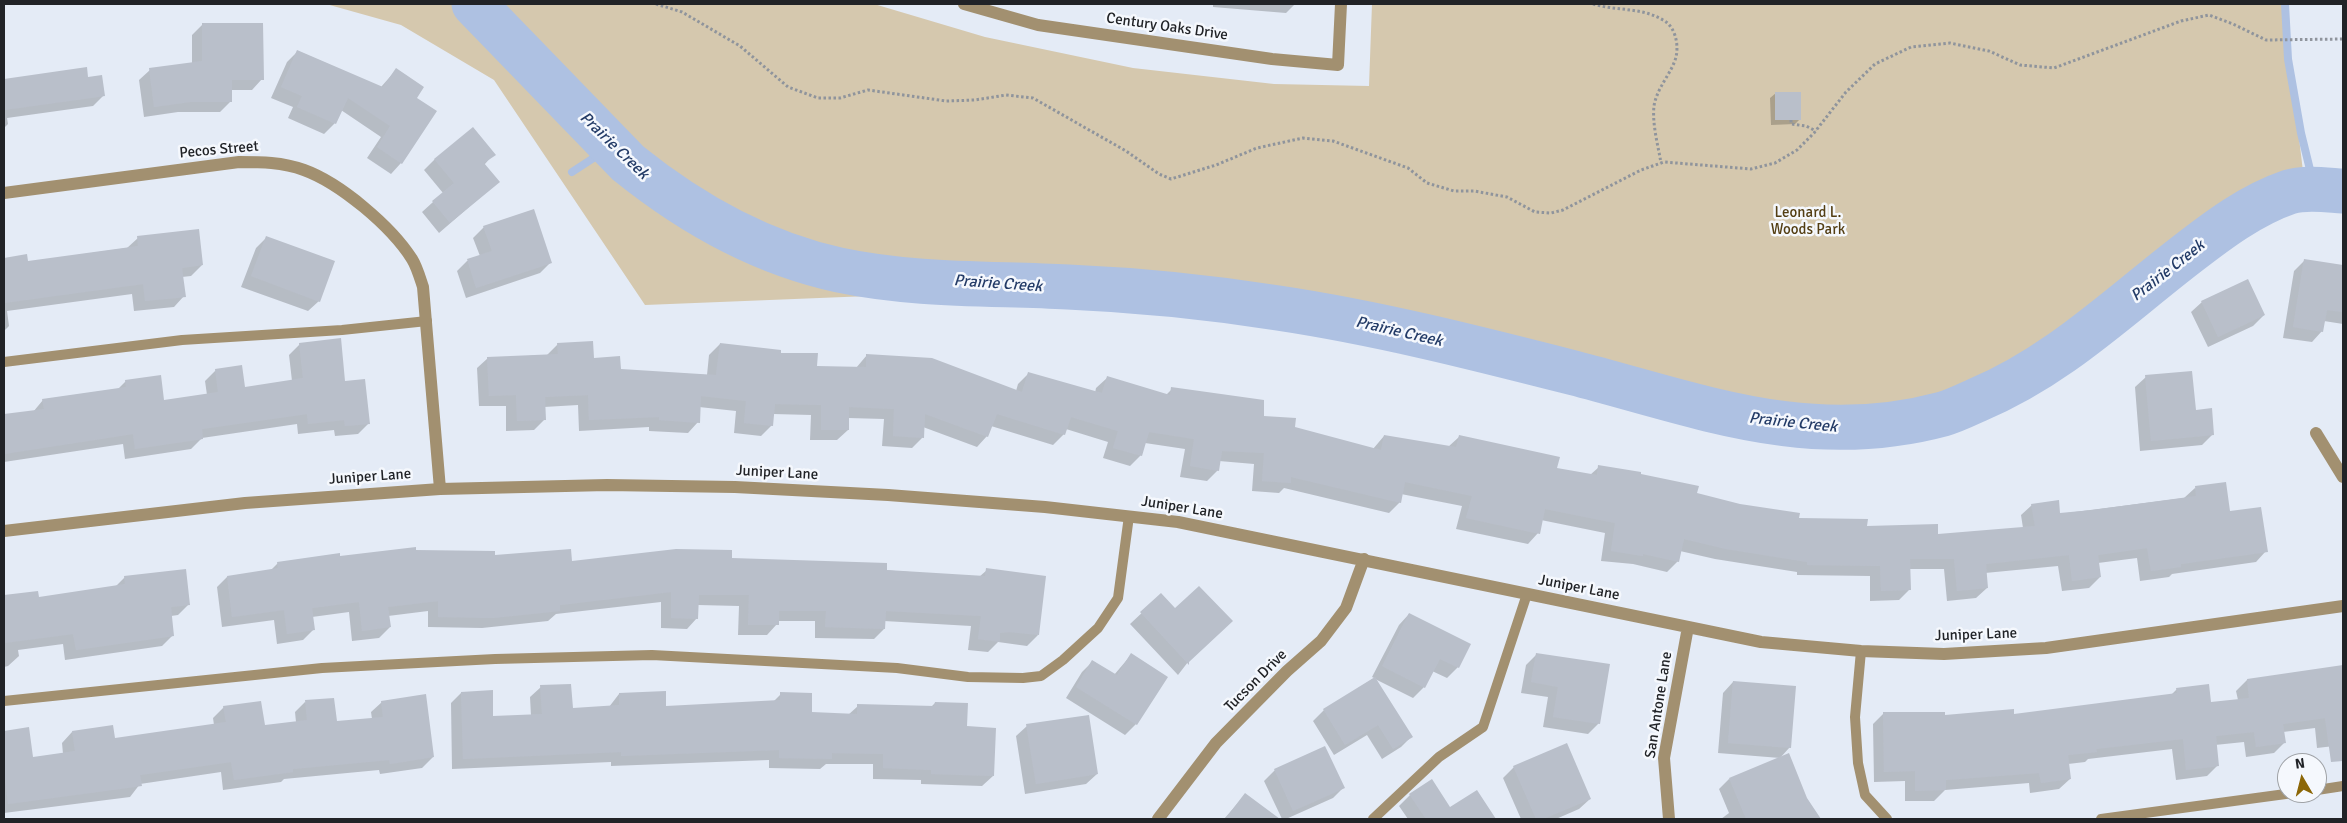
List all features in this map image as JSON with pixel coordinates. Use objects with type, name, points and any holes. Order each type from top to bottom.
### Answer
[{"type":"street","name":"Century Oaks Drive","points":[[964,4],[1038,25],[1272,59],[1338,65],[1341,4]]},
{"type":"street","name":"Pecos Street","points":[[4,193],[239,162],[271,162],[304,170],[331,183],[382,222],[412,260],[423,288],[440,489]]},
{"type":"street","points":[[2316,433],[2343,476]]},
{"type":"street","name":"Juniper Lane","points":[[4,532],[245,503],[440,489],[607,485],[734,488],[888,495],[1045,507],[1178,522],[1761,642],[1861,651],[1944,654],[2046,648],[2343,606]]},
{"type":"street","name":"Tucson Drive","points":[[1158,819],[1216,743],[1287,671],[1321,641],[1346,608],[1364,559]]},
{"type":"street","name":"San Antone Lane","points":[[1669,819],[1664,758],[1688,627]]},
{"type":"lane","points":[[4,362],[182,340],[342,330],[427,320]]},
{"type":"lane","points":[[4,701],[322,668],[494,659],[652,655],[897,668],[968,677],[1023,678],[1040,676],[1063,660],[1098,628],[1118,598],[1129,516]]},
{"type":"lane","points":[[1373,819],[1439,757],[1484,727],[1527,594]]},
{"type":"lane","points":[[1861,651],[1855,717],[1858,763],[1865,796],[1887,819]]},
{"type":"lane","points":[[2327,788],[2343,786]]},
{"type":"lane","points":[[2101,819],[2277,795]]},
{"type":"path","points":[[656,4],[682,12],[740,46],[788,87],[818,98],[840,98],[868,90],[946,100],[975,100],[1006,95],[1033,98],[1171,179],[1216,165],[1257,148],[1290,140],[1303,138],[1334,141],[1408,168],[1427,183],[1454,190],[1474,191],[1507,197],[1535,212],[1551,213],[1563,210],[1641,170],[1661,163],[1751,169],[1775,163],[1797,150],[1816,131],[1846,92],[1875,64],[1911,47],[1950,43],[1989,51],[2020,65],[2054,68],[2181,21],[2209,15],[2266,40],[2343,39]]},
{"type":"path","points":[[1593,4],[1610,9],[1631,9],[1649,14],[1665,20],[1674,30],[1676,58],[1661,83],[1654,106],[1654,122],[1661,163]]},
{"type":"path","points":[[1791,120],[1791,124],[1806,126],[1816,131]]},
{"type":"green space","name":"Leonard L. Woods Park","points":[[326,4],[874,4],[985,37],[1133,68],[1274,84],[1369,86],[1372,4],[2283,4],[2307,205],[2208,241],[2049,380],[1902,437],[1778,440],[1558,387],[1415,346],[1172,309],[894,295],[645,305],[494,80],[401,25]]},
{"type":"building","points":[[202,23],[263,23],[264,80],[232,80],[232,102],[190,102],[154,107],[149,68],[202,61]]},
{"type":"building","points":[[297,50],[383,87],[396,68],[424,87],[417,98],[437,111],[402,164],[377,147],[390,126],[348,98],[336,124],[297,107],[302,96],[281,87]]},
{"type":"building","points":[[87,67],[88,77],[102,75],[105,96],[4,110],[4,79]]},
{"type":"building","points":[[1775,92],[1801,92],[1801,120],[1775,120]]},
{"type":"building","points":[[473,127],[496,155],[484,163],[500,182],[450,223],[432,201],[454,183],[434,159]]},
{"type":"building","points":[[534,209],[552,263],[476,288],[467,259],[492,251],[483,226]]},
{"type":"building","points":[[199,229],[203,265],[182,268],[186,297],[145,301],[143,284],[4,303],[4,258],[27,254],[28,261],[138,246],[137,236]]},
{"type":"building","points":[[266,236],[335,261],[320,302],[251,276]]},
{"type":"building","points":[[2304,259],[2343,265],[2343,312],[2327,310],[2323,332],[2293,327]]},
{"type":"building","points":[[2248,279],[2265,315],[2218,337],[2201,301]]},
{"type":"building","points":[[341,338],[345,381],[365,379],[370,424],[345,426],[344,420],[308,424],[307,414],[202,429],[203,439],[135,449],[133,434],[4,454],[4,414],[44,409],[42,399],[126,387],[125,380],[161,375],[164,400],[218,392],[215,369],[242,365],[245,387],[303,378],[299,343]]},
{"type":"building","points":[[593,341],[594,358],[620,356],[621,369],[716,375],[720,343],[781,350],[781,353],[818,353],[817,366],[866,367],[866,354],[932,358],[1022,392],[1028,372],[1102,393],[1107,376],[1170,395],[1171,387],[1264,400],[1264,416],[1296,418],[1295,427],[1381,450],[1384,435],[1456,447],[1459,435],[1560,457],[1557,468],[1597,475],[1598,465],[1641,472],[1641,474],[1699,486],[1697,493],[1740,504],[1800,513],[1799,518],[1868,519],[1867,526],[1938,524],[1938,534],[2035,526],[2031,504],[2059,500],[2060,513],[2092,510],[2196,496],[2195,486],[2226,482],[2230,511],[2261,507],[2268,552],[2181,564],[2181,567],[2151,571],[2147,548],[2098,555],[2101,577],[2072,581],[2069,555],[1986,564],[1988,588],[1957,591],[1954,559],[1910,559],[1911,590],[1881,591],[1880,566],[1807,565],[1807,562],[1726,549],[1684,539],[1679,562],[1643,554],[1643,556],[1611,551],[1615,523],[1545,509],[1540,534],[1466,518],[1472,496],[1405,482],[1401,503],[1291,477],[1291,483],[1262,481],[1264,453],[1222,451],[1219,471],[1190,466],[1194,439],[1149,432],[1142,456],[1113,448],[1118,431],[1071,417],[1065,435],[997,414],[988,437],[925,414],[924,438],[893,436],[894,409],[849,407],[849,430],[821,430],[821,405],[775,404],[773,426],[744,423],[746,401],[701,396],[700,423],[659,420],[659,417],[589,420],[588,395],[545,397],[546,420],[517,421],[516,395],[489,396],[487,357],[558,354],[557,343]]},
{"type":"building","points":[[2192,371],[2196,410],[2212,408],[2214,435],[2151,441],[2145,375]]},
{"type":"building","points":[[416,547],[416,550],[495,551],[495,555],[571,549],[572,561],[676,549],[732,550],[732,558],[887,563],[887,570],[985,576],[986,568],[1046,576],[1039,635],[1000,633],[1000,642],[978,639],[981,616],[886,611],[885,629],[825,627],[826,611],[779,611],[779,625],[748,625],[749,595],[699,595],[698,619],[671,618],[671,592],[560,605],[560,611],[493,618],[438,617],[438,601],[388,607],[391,627],[362,631],[359,602],[312,608],[315,630],[287,634],[284,610],[232,617],[227,576],[278,568],[277,562],[340,553],[340,556]]},
{"type":"building","points":[[186,569],[190,605],[171,607],[174,636],[76,650],[73,634],[4,643],[4,595],[38,591],[39,597],[125,584],[124,576]]},
{"type":"building","points":[[1199,586],[1233,621],[1189,662],[1189,665],[1140,612],[1161,593],[1175,608]]},
{"type":"building","points":[[1409,613],[1471,644],[1459,668],[1440,659],[1425,688],[1382,666]]},
{"type":"building","points":[[1131,653],[1168,677],[1137,725],[1076,687],[1092,660],[1117,675]]},
{"type":"building","points":[[1536,653],[1610,664],[1600,724],[1553,717],[1558,687],[1531,682]]},
{"type":"building","points":[[2343,665],[2343,761],[2331,762],[2325,718],[2283,724],[2286,743],[2256,747],[2254,732],[2216,736],[2219,766],[2186,770],[2183,739],[2096,749],[2097,752],[2068,755],[2071,779],[2041,783],[2039,773],[1946,780],[1946,790],[1915,791],[1915,771],[1884,772],[1883,712],[1945,712],[1945,715],[2014,709],[2014,714],[2177,693],[2176,688],[2209,684],[2211,702],[2249,698],[2247,679]]},
{"type":"building","points":[[1375,677],[1413,737],[1393,749],[1378,725],[1345,745],[1323,709]]},
{"type":"building","points":[[1733,681],[1796,686],[1791,748],[1728,743]]},
{"type":"building","points":[[571,684],[573,708],[619,705],[619,693],[666,691],[666,706],[780,700],[780,692],[812,693],[812,712],[857,714],[857,704],[934,706],[935,702],[968,703],[967,726],[996,728],[994,776],[931,774],[931,770],[883,768],[883,754],[832,753],[832,759],[779,758],[779,750],[621,756],[621,752],[463,759],[461,692],[493,690],[493,716],[542,714],[540,685]]},
{"type":"building","points":[[426,694],[434,757],[390,764],[389,760],[293,769],[293,772],[234,780],[231,762],[140,775],[142,786],[8,804],[4,769],[4,731],[29,727],[33,757],[75,751],[72,731],[113,725],[115,738],[226,722],[223,706],[261,701],[265,725],[307,720],[305,700],[334,698],[337,721],[383,717],[381,701]]},
{"type":"building","points":[[1089,715],[1098,774],[1036,784],[1026,724]]},
{"type":"building","points":[[1567,743],[1591,799],[1543,819],[1536,819],[1513,766]]},
{"type":"building","points":[[1325,746],[1345,788],[1293,811],[1274,769]]},
{"type":"building","points":[[1789,753],[1807,798],[1821,819],[1746,819],[1729,778]]},
{"type":"building","points":[[1432,779],[1450,807],[1477,790],[1496,819],[1426,819],[1409,794]]},
{"type":"building","points":[[1245,793],[1280,819],[1225,819]]},
{"type":"waterway","name":"Prairie Creek","points":[[474,4],[628,163],[676,198],[728,229],[754,242],[810,263],[839,270],[896,279],[1147,292],[1226,300],[1315,314],[1464,345],[1711,410],[1801,426],[1847,427],[1894,424],[1943,414],[1960,408],[2006,386],[2061,353],[2112,315],[2199,245],[2248,211],[2275,197],[2295,190],[2343,191]]},
{"type":"waterway","points":[[2285,4],[2288,59],[2301,133],[2315,190]]},
{"type":"waterway","points":[[572,172],[612,146]]}]
